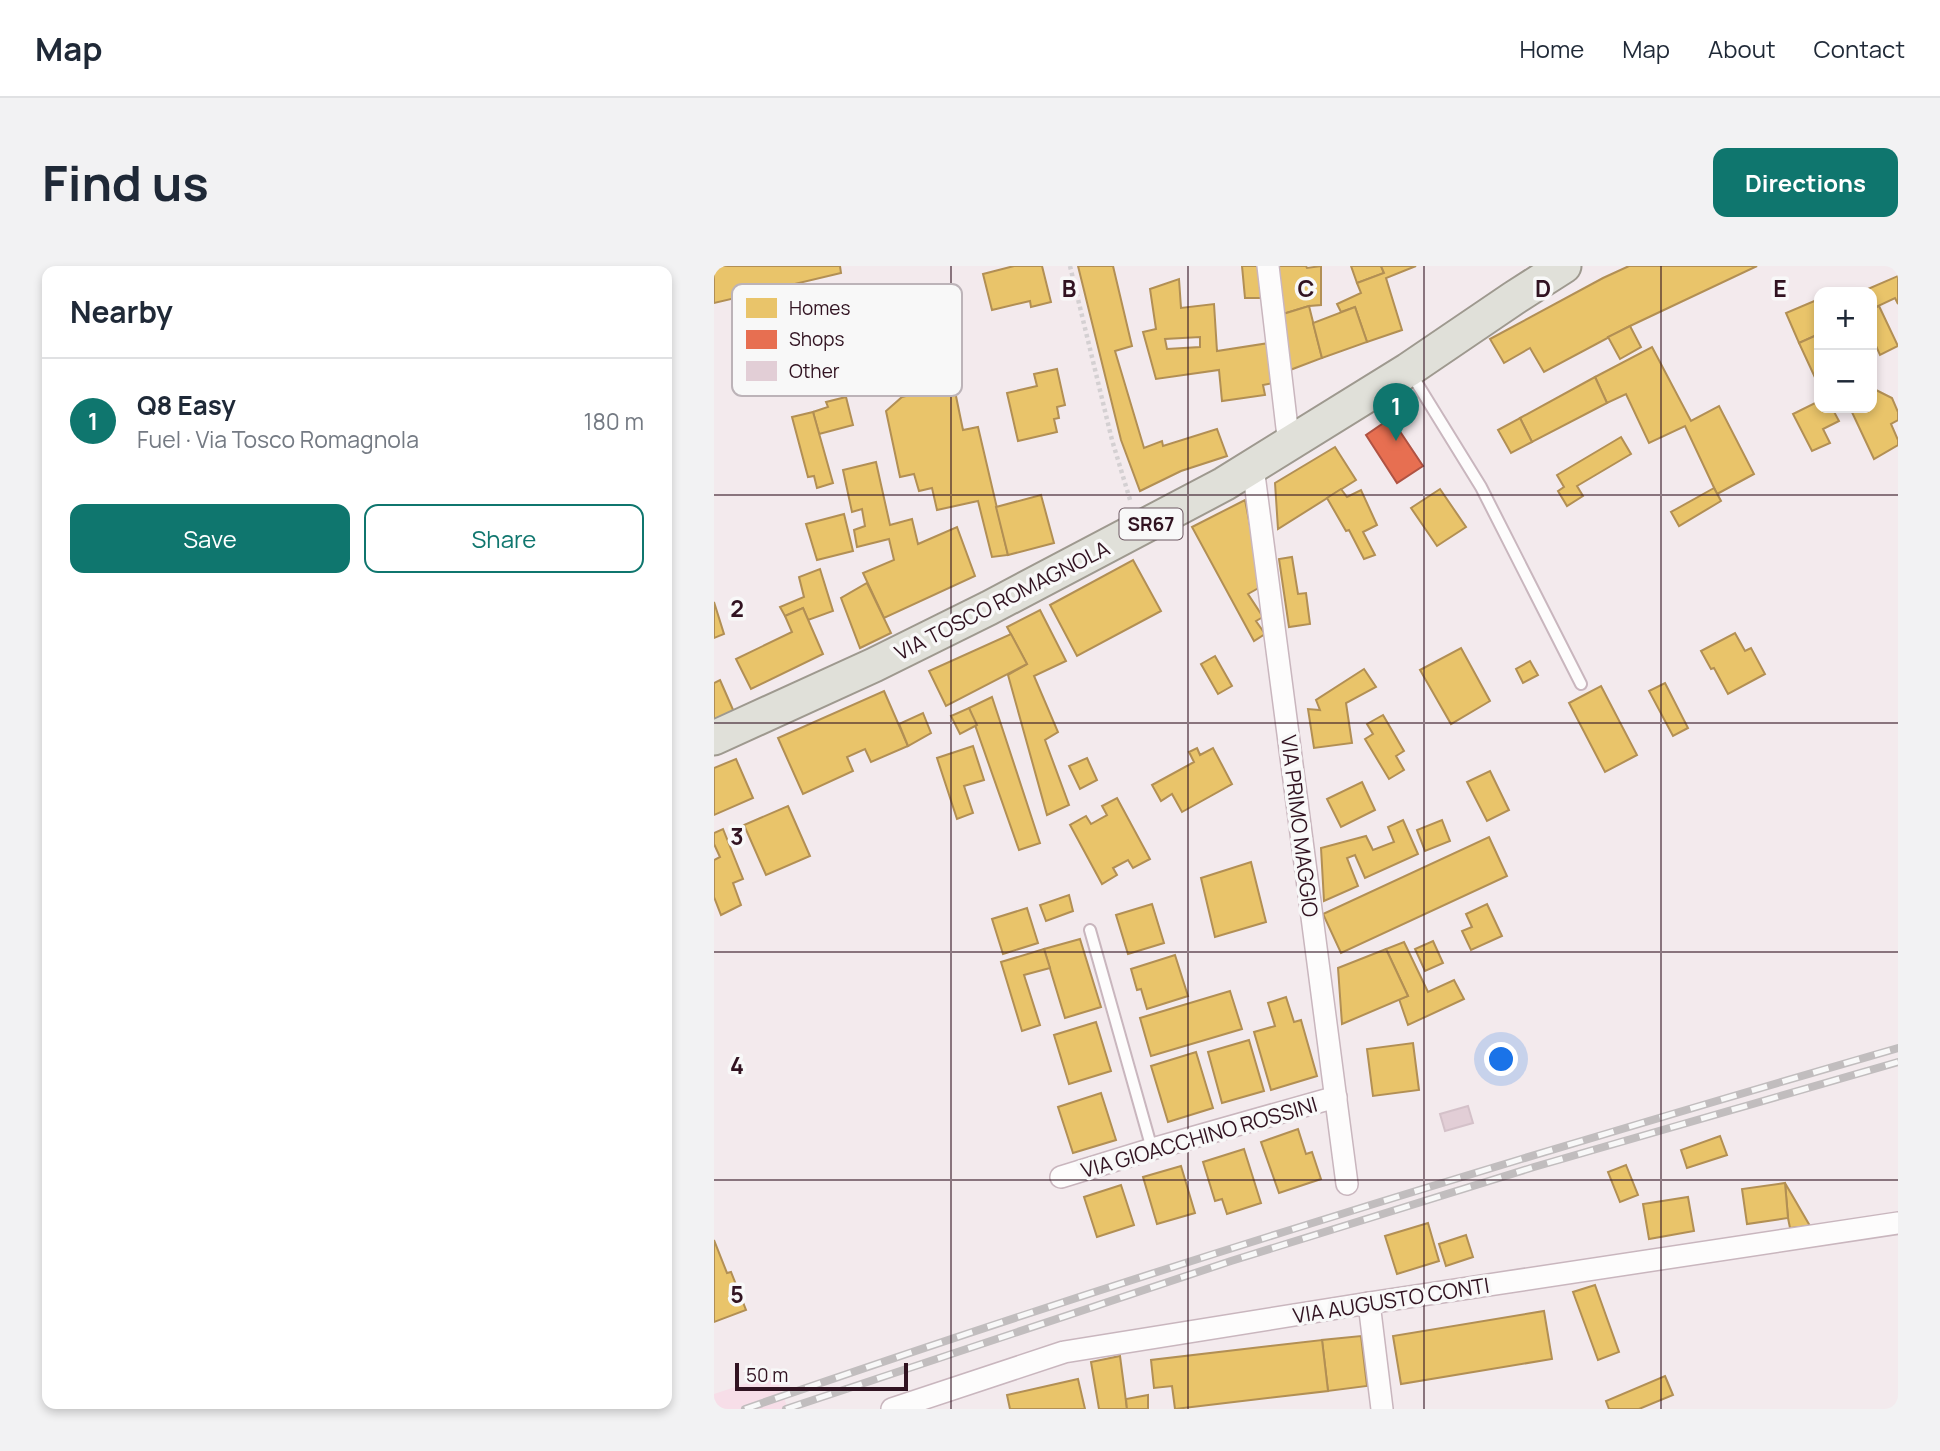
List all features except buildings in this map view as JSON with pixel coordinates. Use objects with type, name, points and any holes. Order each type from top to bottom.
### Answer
[{"type":"main road","name":"VIA TOSCO ROMAGNOLA","points":[[714,738],[989,608],[1254,467],[1408,370],[1564,266]]},
{"type":"street","points":[[1268,266],[1289,445]]},
{"type":"street","name":"VIA PRIMO MAGGIO","points":[[1254,467],[1347,1184]]},
{"type":"street","name":"VIA GIOACCHINO ROSSINI","points":[[1061,1177],[1336,1097]]},
{"type":"street","name":"VIA AUGUSTO CONTI","points":[[892,1409],[1064,1352],[1898,1223]]},
{"type":"street","points":[[1369,1303],[1382,1409]]},
{"type":"lane","points":[[1408,370],[1481,486],[1581,684]]},
{"type":"lane","points":[[1090,930],[1152,1149]]},
{"type":"path","points":[[1070,266],[1112,440],[1140,530]]},
{"type":"shaded area","points":[[775,1374],[788,1409],[714,1409],[714,1394]]},
{"type":"railway","points":[[745,1409],[1175,1266],[1608,1133],[1898,1048]]},
{"type":"railway","points":[[786,1409],[1231,1261],[1534,1167],[1898,1062]]},
{"type":"place","name":"Q8 Easy","points":[[1396,441]]}]
